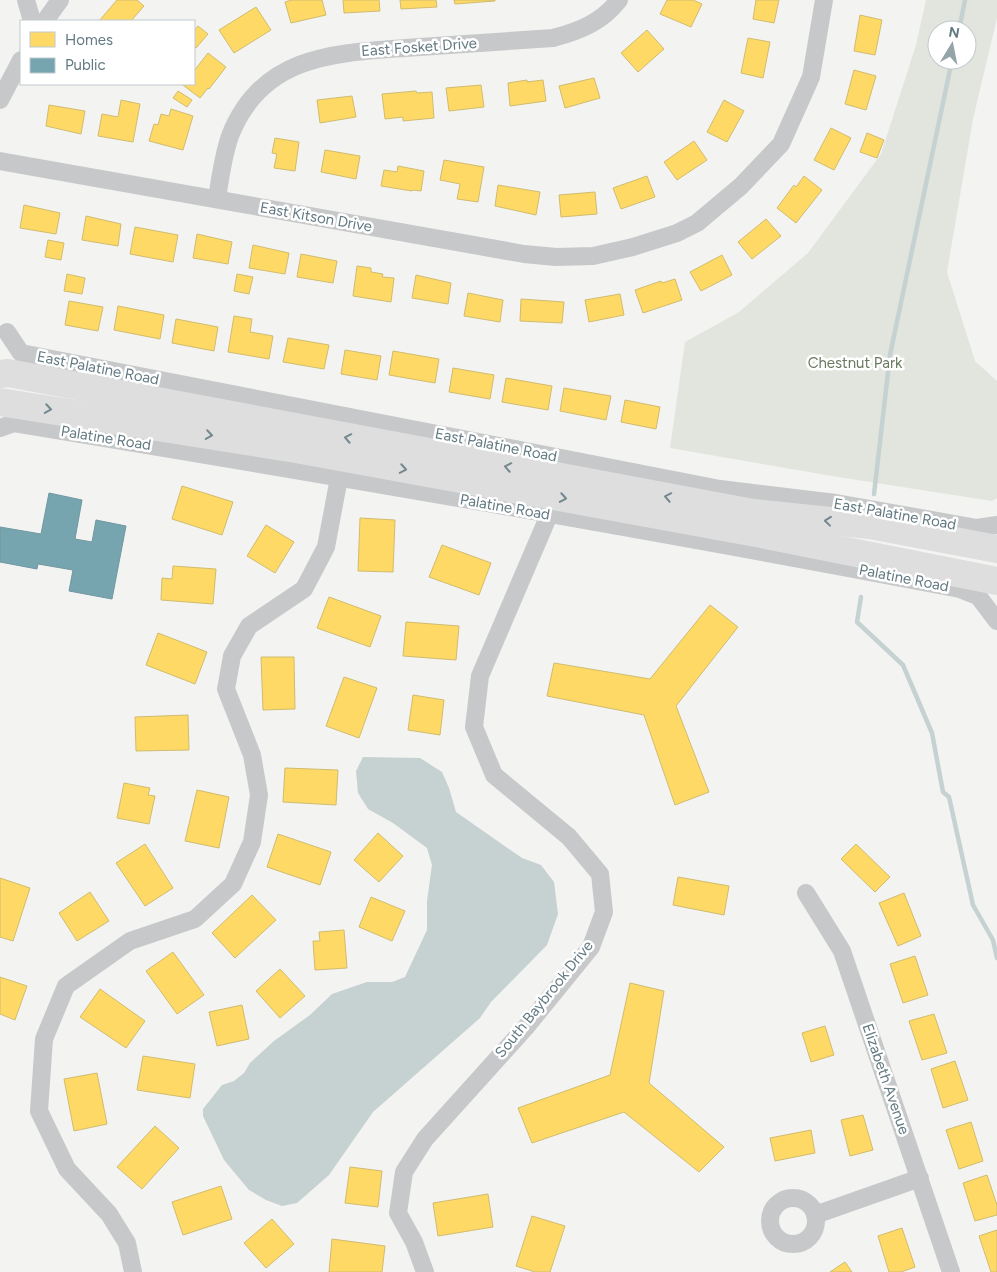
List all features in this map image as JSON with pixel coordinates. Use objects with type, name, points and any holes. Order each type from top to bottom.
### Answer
[{"type":"main road","points":[[0,374],[8,373],[753,513],[870,525],[997,549]]},
{"type":"main road","name":"Palatine Road","points":[[0,402],[316,453],[746,531],[997,581]]},
{"type":"street","points":[[26,0],[32,20]]},
{"type":"street","points":[[46,20],[60,0]]},
{"type":"street","name":"East Fosket Drive","points":[[217,199],[226,149],[243,110],[256,95],[283,72],[320,58],[356,52],[553,38],[570,34],[594,23],[604,16],[619,0]]},
{"type":"street","name":"East Kitson Drive","points":[[0,161],[538,256],[593,256],[677,234],[697,223],[741,186],[781,144],[811,77],[824,0]]},
{"type":"street","points":[[0,100],[20,62]]},
{"type":"street","name":"East Palatine Road","points":[[7,332],[21,353],[720,489],[836,503],[977,528],[997,525]]},
{"type":"street","name":"Palatine Road","points":[[0,428],[14,423],[770,553],[960,589],[978,596],[997,621]]},
{"type":"street","points":[[133,1272],[127,1243],[109,1214],[67,1169],[39,1111],[44,1039],[66,986],[130,941],[195,919],[234,884],[252,842],[260,795],[252,755],[226,689],[232,656],[249,626],[304,589],[326,547],[339,478]]},
{"type":"street","name":"South Baybrook Drive","points":[[426,1272],[414,1242],[398,1213],[404,1172],[425,1139],[526,1026],[591,946],[604,912],[600,874],[568,837],[494,775],[474,727],[480,676],[549,515]]},
{"type":"street","name":"Elizabeth Avenue","points":[[806,893],[842,951],[951,1272]]},
{"type":"street","points":[[815,1215],[920,1178]]},
{"type":"green space","name":"Chestnut Park","points":[[926,0],[997,0],[997,18],[973,119],[947,272],[975,361],[997,381],[997,498],[992,501],[670,448],[685,342],[739,312],[808,253],[881,154],[916,45]]},
{"type":"shaded area","points":[[363,757],[420,758],[442,772],[456,812],[522,858],[541,865],[554,882],[558,914],[547,945],[491,1002],[480,1018],[373,1112],[329,1175],[297,1203],[282,1206],[266,1200],[249,1190],[224,1160],[203,1116],[203,1109],[222,1085],[234,1081],[244,1073],[250,1063],[274,1041],[310,1015],[332,994],[367,982],[392,982],[405,977],[427,930],[427,901],[432,865],[427,848],[393,823],[368,809],[358,793],[356,771]]},
{"type":"building: Homes","points":[[117,0],[137,0],[144,6],[132,20],[100,20]]},
{"type":"building: Homes","points":[[292,0],[322,0],[326,15],[291,23],[285,2]]},
{"type":"building: Homes","points":[[343,0],[379,0],[380,11],[344,13]]},
{"type":"building: Homes","points":[[400,0],[436,0],[437,7],[401,9]]},
{"type":"building: Homes","points":[[454,0],[495,0],[495,1],[455,4]]},
{"type":"building: Homes","points":[[667,0],[693,0],[702,4],[691,27],[660,14]]},
{"type":"building: Homes","points":[[756,0],[779,0],[774,23],[753,19]]},
{"type":"building: Homes","points":[[256,7],[271,30],[234,53],[219,30]]},
{"type":"building: Homes","points":[[860,15],[882,20],[875,55],[854,51]]},
{"type":"building: Homes","points":[[198,26],[208,34],[196,48],[195,47],[195,30]]},
{"type":"building: Homes","points":[[647,30],[664,49],[638,72],[621,53]]},
{"type":"building: Homes","points":[[748,38],[770,42],[763,78],[741,73]]},
{"type":"building: Homes","points":[[208,53],[226,67],[200,98],[183,85],[195,85],[195,70]]},
{"type":"building: Homes","points":[[854,70],[876,76],[866,110],[845,104]]},
{"type":"building: Homes","points":[[594,78],[600,98],[565,108],[559,86]]},
{"type":"building: Homes","points":[[527,80],[527,82],[543,80],[546,101],[510,106],[508,83]]},
{"type":"building: Homes","points":[[481,85],[484,107],[449,111],[446,88]]},
{"type":"building: Homes","points":[[178,91],[192,100],[187,107],[173,98]]},
{"type":"building: Homes","points":[[416,91],[417,93],[432,92],[434,118],[403,121],[403,117],[385,119],[382,94]]},
{"type":"building: Homes","points":[[352,96],[356,117],[320,123],[317,100]]},
{"type":"building: Homes","points":[[121,100],[140,104],[133,142],[98,136],[102,114],[118,117]]},
{"type":"building: Homes","points":[[724,100],[744,111],[727,142],[707,132]]},
{"type":"building: Homes","points":[[49,105],[85,111],[81,134],[46,126]]},
{"type":"building: Homes","points":[[171,109],[193,116],[183,150],[149,141],[154,124],[158,125],[161,114],[169,116]]},
{"type":"building: Homes","points":[[831,128],[851,138],[834,170],[814,160]]},
{"type":"building: Homes","points":[[867,133],[884,140],[877,158],[860,152]]},
{"type":"building: Homes","points":[[275,138],[299,142],[295,171],[274,168],[277,154],[272,153]]},
{"type":"building: Homes","points":[[694,141],[707,160],[677,180],[664,162]]},
{"type":"building: Homes","points":[[325,150],[360,156],[356,179],[321,172]]},
{"type":"building: Homes","points":[[444,160],[484,167],[478,202],[457,199],[460,184],[440,180]]},
{"type":"building: Homes","points":[[398,166],[424,171],[421,191],[381,186],[384,170],[397,172]]},
{"type":"building: Homes","points":[[647,176],[655,197],[621,209],[613,188]]},
{"type":"building: Homes","points":[[804,176],[822,190],[796,223],[777,208],[794,185],[796,187]]},
{"type":"building: Homes","points":[[498,185],[540,192],[536,215],[495,206]]},
{"type":"building: Homes","points":[[595,192],[597,214],[561,217],[559,195]]},
{"type":"building: Homes","points":[[24,205],[60,213],[56,234],[20,228]]},
{"type":"building: Homes","points":[[86,216],[121,224],[118,246],[82,240]]},
{"type":"building: Homes","points":[[766,219],[781,236],[752,259],[738,242]]},
{"type":"building: Homes","points":[[135,227],[178,235],[173,262],[130,254]]},
{"type":"building: Homes","points":[[197,234],[232,242],[228,264],[193,258]]},
{"type":"building: Homes","points":[[48,240],[64,243],[61,260],[45,257]]},
{"type":"building: Homes","points":[[253,245],[289,253],[285,274],[249,268]]},
{"type":"building: Homes","points":[[301,254],[337,261],[333,283],[297,277]]},
{"type":"building: Homes","points":[[722,255],[732,275],[701,291],[690,272]]},
{"type":"building: Homes","points":[[357,266],[371,268],[371,272],[383,274],[382,277],[394,278],[391,302],[353,296]]},
{"type":"building: Homes","points":[[67,274],[85,278],[82,294],[64,291]]},
{"type":"building: Homes","points":[[237,274],[253,277],[249,294],[234,291]]},
{"type":"building: Homes","points":[[416,275],[451,283],[448,304],[412,298]]},
{"type":"building: Homes","points":[[675,279],[682,300],[643,313],[635,290],[661,281],[662,283]]},
{"type":"building: Homes","points":[[468,293],[503,300],[500,322],[464,316]]},
{"type":"building: Homes","points":[[620,294],[624,315],[589,322],[585,300]]},
{"type":"building: Homes","points":[[521,299],[564,302],[562,323],[520,321]]},
{"type":"building: Homes","points":[[69,301],[103,307],[98,331],[65,325]]},
{"type":"building: Homes","points":[[118,306],[164,315],[160,339],[114,330]]},
{"type":"building: Homes","points":[[234,316],[252,319],[250,332],[273,336],[269,359],[228,352]]},
{"type":"building: Homes","points":[[176,319],[218,327],[214,351],[172,343]]},
{"type":"building: Homes","points":[[288,338],[329,345],[324,369],[283,362]]},
{"type":"building: Homes","points":[[345,350],[381,356],[377,380],[341,374]]},
{"type":"building: Homes","points":[[393,351],[439,359],[435,383],[389,375]]},
{"type":"building: Homes","points":[[453,368],[494,375],[490,399],[449,392]]},
{"type":"building: Homes","points":[[506,378],[552,386],[548,410],[502,402]]},
{"type":"building: Homes","points":[[564,388],[611,396],[606,420],[560,411]]},
{"type":"building: Homes","points":[[625,400],[660,407],[656,429],[621,422]]},
{"type":"building: Homes","points":[[182,486],[233,502],[222,535],[172,519]]},
{"type":"building: Homes","points":[[360,518],[395,520],[393,572],[358,571]]},
{"type":"building: Homes","points":[[266,525],[294,542],[275,573],[247,556]]},
{"type":"building: Homes","points":[[442,545],[491,563],[479,595],[429,577]]},
{"type":"building: Homes","points":[[173,566],[216,569],[213,604],[161,600],[162,578],[172,579]]},
{"type":"building: Homes","points":[[329,597],[381,616],[370,647],[317,628]]},
{"type":"building: Homes","points":[[710,605],[738,627],[676,706],[709,792],[675,805],[644,715],[547,696],[554,663],[650,679]]},
{"type":"building: Homes","points":[[406,622],[459,626],[456,660],[403,656]]},
{"type":"building: Homes","points":[[158,633],[207,652],[195,684],[146,665]]},
{"type":"building: Homes","points":[[261,657],[294,657],[295,709],[263,710]]},
{"type":"building: Homes","points":[[344,677],[377,688],[359,738],[326,726]]},
{"type":"building: Homes","points":[[413,695],[444,700],[440,735],[408,730]]},
{"type":"building: Homes","points":[[188,715],[189,750],[136,751],[135,717]]},
{"type":"building: Homes","points":[[285,768],[338,770],[336,805],[283,802]]},
{"type":"building: Homes","points":[[124,783],[150,788],[148,795],[155,796],[149,824],[117,818]]},
{"type":"building: Homes","points":[[197,790],[229,797],[219,848],[185,841]]},
{"type":"building: Homes","points":[[378,833],[403,856],[379,882],[354,860]]},
{"type":"building: Homes","points":[[278,834],[331,852],[320,885],[267,867]]},
{"type":"building: Homes","points":[[145,844],[173,888],[145,906],[116,863]]},
{"type":"building: Homes","points":[[856,844],[890,877],[875,892],[841,859]]},
{"type":"building: Homes","points":[[678,877],[729,886],[724,915],[673,905]]},
{"type":"building: Homes","points":[[0,878],[30,888],[13,941],[0,937]]},
{"type":"building: Homes","points":[[90,892],[109,921],[77,941],[59,913]]},
{"type":"building: Homes","points":[[904,893],[921,936],[898,946],[879,903]]},
{"type":"building: Homes","points":[[252,895],[276,920],[235,958],[212,933]]},
{"type":"building: Homes","points":[[371,897],[405,911],[392,941],[359,927]]},
{"type":"building: Homes","points":[[344,930],[347,968],[315,970],[313,941],[320,941],[319,932]]},
{"type":"building: Homes","points":[[173,952],[204,995],[177,1014],[146,971]]},
{"type":"building: Homes","points":[[915,956],[928,995],[903,1003],[890,964]]},
{"type":"building: Homes","points":[[280,969],[305,996],[280,1018],[256,991]]},
{"type":"building: Homes","points":[[0,977],[27,986],[15,1020],[0,1014]]},
{"type":"building: Homes","points":[[630,983],[664,991],[649,1083],[724,1147],[699,1172],[624,1112],[532,1143],[518,1108],[610,1075]]},
{"type":"building: Homes","points":[[100,989],[145,1021],[126,1048],[80,1017]]},
{"type":"building: Homes","points":[[242,1005],[249,1039],[217,1046],[209,1012]]},
{"type":"building: Homes","points":[[934,1014],[947,1053],[922,1060],[909,1021]]},
{"type":"building: Homes","points":[[825,1026],[834,1055],[811,1062],[802,1033]]},
{"type":"building: Homes","points":[[143,1056],[195,1064],[190,1098],[137,1090]]},
{"type":"building: Homes","points":[[955,1061],[968,1100],[943,1108],[931,1069]]},
{"type":"building: Homes","points":[[97,1073],[107,1124],[74,1131],[64,1079]]},
{"type":"building: Homes","points":[[863,1115],[873,1150],[850,1156],[841,1120]]},
{"type":"building: Homes","points":[[971,1122],[983,1161],[959,1169],[946,1130]]},
{"type":"building: Homes","points":[[155,1126],[179,1148],[142,1189],[117,1167]]},
{"type":"building: Homes","points":[[811,1130],[815,1153],[775,1161],[770,1138]]},
{"type":"building: Homes","points":[[350,1167],[382,1171],[378,1207],[345,1203]]},
{"type":"building: Homes","points":[[987,1175],[997,1205],[997,1215],[975,1221],[963,1183]]},
{"type":"building: Homes","points":[[221,1186],[232,1219],[183,1235],[172,1202]]},
{"type":"building: Homes","points":[[488,1194],[493,1227],[438,1236],[433,1203]]},
{"type":"building: Homes","points":[[532,1216],[565,1226],[550,1272],[535,1272],[516,1266]]},
{"type":"building: Homes","points":[[272,1219],[294,1244],[266,1268],[244,1243]]},
{"type":"building: Homes","points":[[902,1228],[915,1267],[901,1272],[889,1272],[878,1236]]},
{"type":"building: Homes","points":[[997,1230],[997,1272],[991,1272],[979,1236]]},
{"type":"building: Homes","points":[[332,1239],[385,1246],[382,1272],[329,1272]]},
{"type":"building: Homes","points":[[845,1262],[852,1272],[830,1272]]},
{"type":"building: Public","points":[[49,493],[82,500],[75,539],[92,542],[96,520],[126,526],[112,599],[69,591],[73,570],[38,564],[37,569],[0,562],[0,527],[41,534]]},
{"type":"waterway","points":[[961,20],[965,0]]},
{"type":"waterway","points":[[874,494],[890,355],[950,70]]},
{"type":"waterway","points":[[861,597],[857,622],[903,665],[932,733],[943,792],[949,797],[973,905],[993,940],[997,958]]}]
